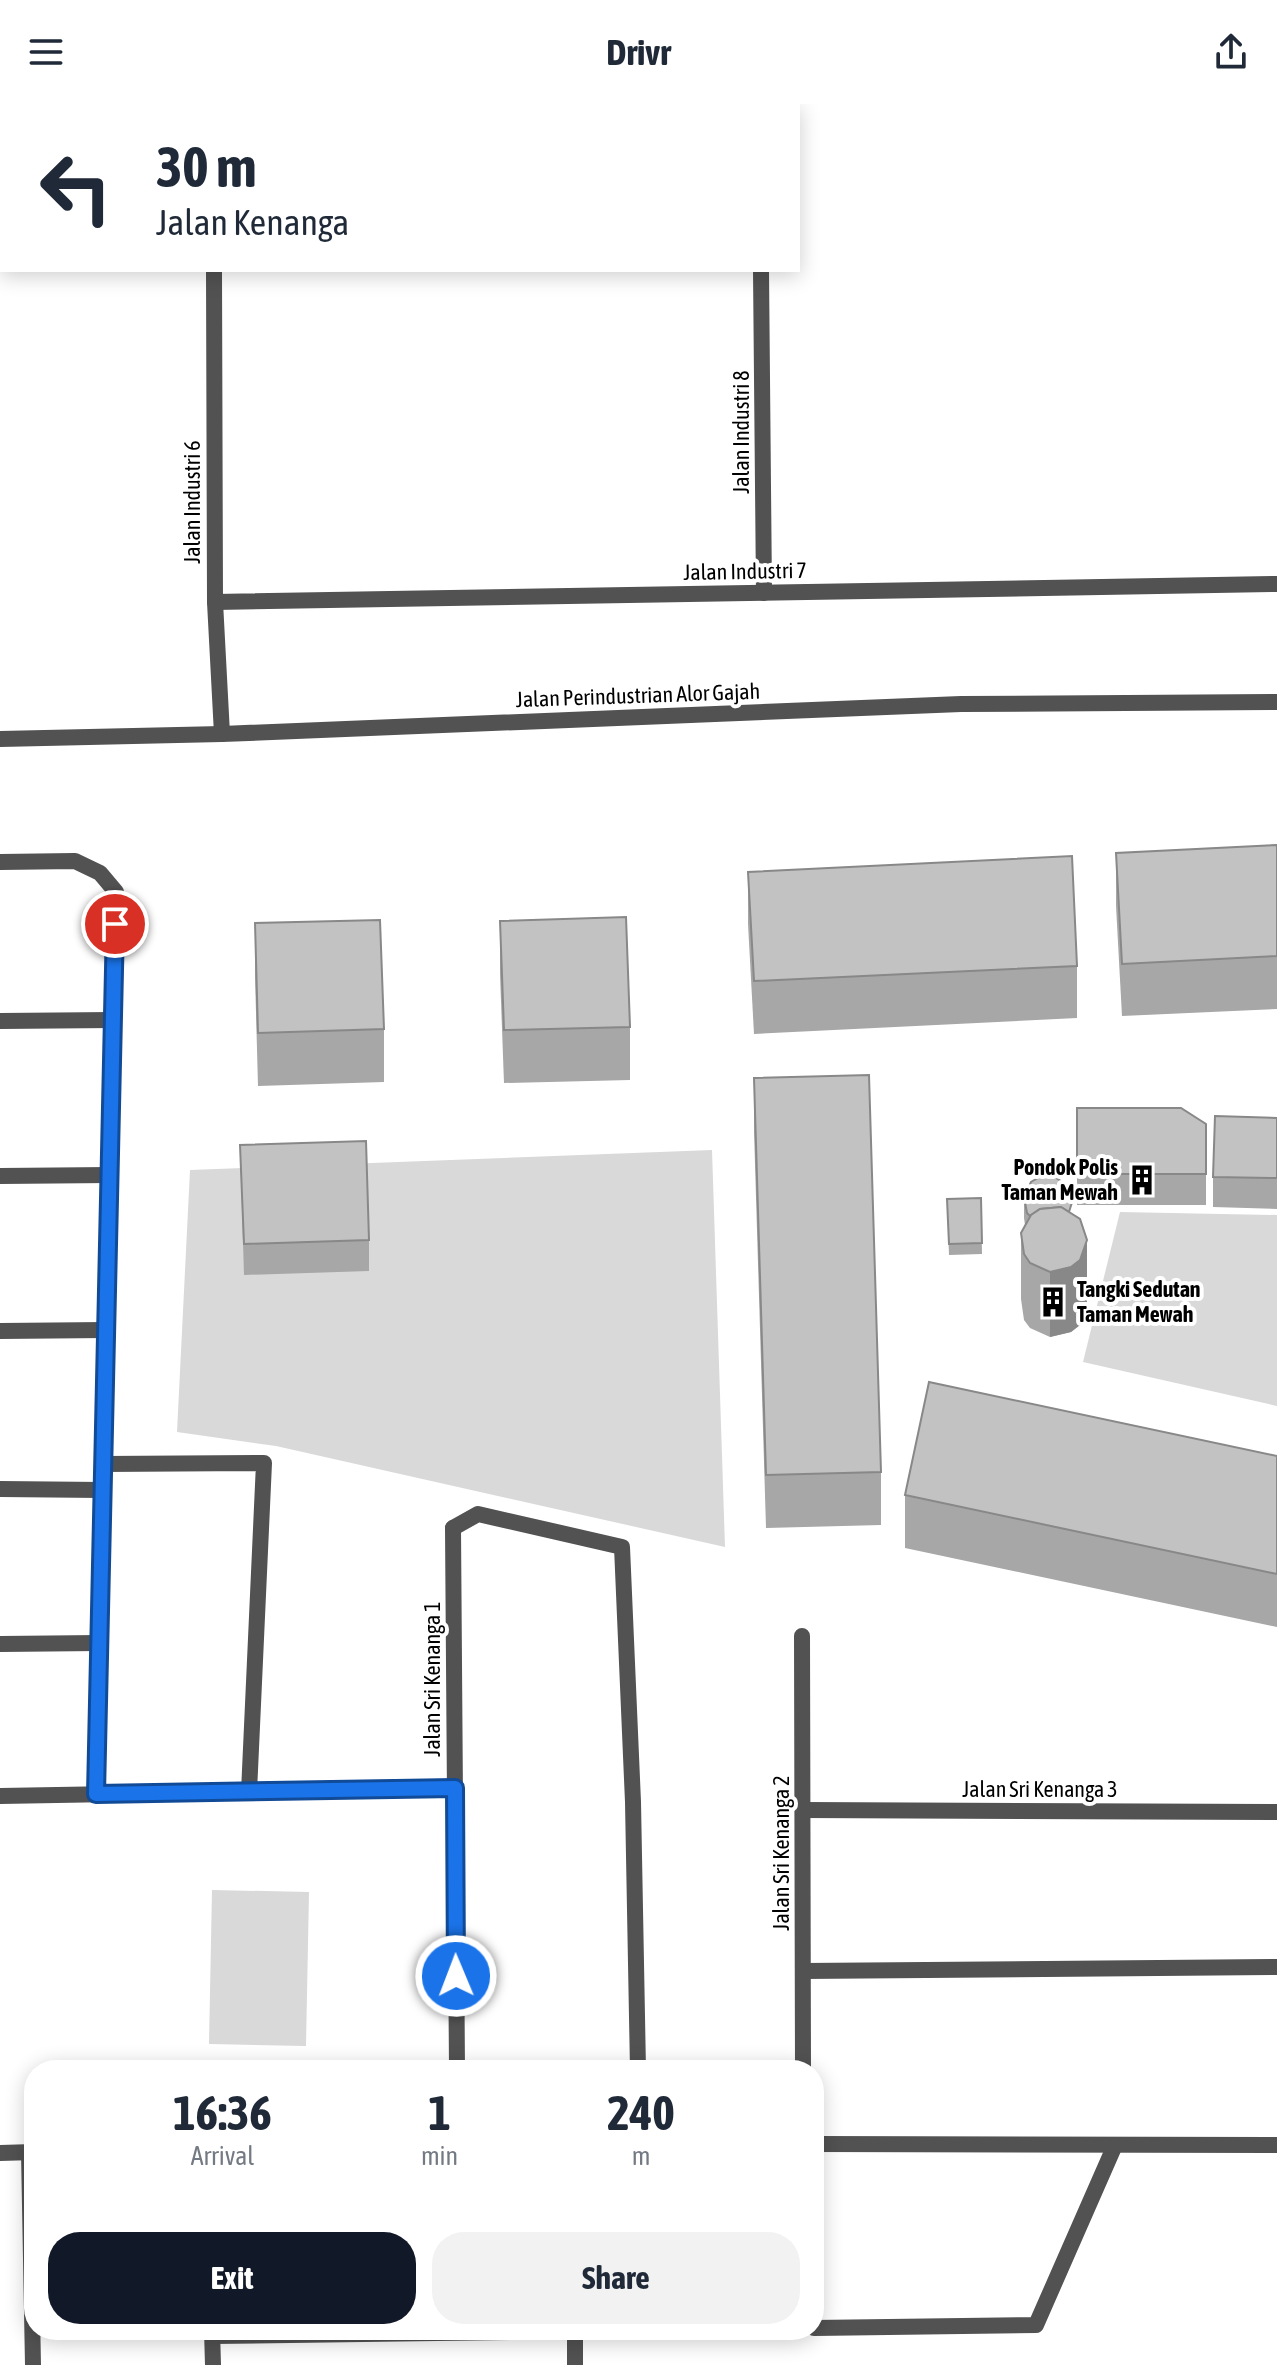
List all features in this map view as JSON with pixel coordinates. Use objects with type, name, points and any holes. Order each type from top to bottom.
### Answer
[{"type":"street","name":"Jalan Industri 6","points":[[214,272],[215,602],[222,734]]},
{"type":"street","name":"Jalan Industri 8","points":[[761,272],[764,593]]},
{"type":"street","name":"Jalan Industri 7","points":[[215,602],[1277,584]]},
{"type":"street","name":"Jalan Perindustrian Alor Gajah","points":[[0,739],[222,734],[961,704],[1277,702]]},
{"type":"street","points":[[0,862],[75,861],[100,873],[116,892],[96,1794]]},
{"type":"street","points":[[0,1021],[113,1020]]},
{"type":"street","points":[[0,1176],[110,1175]]},
{"type":"street","points":[[0,1331],[106,1330]]},
{"type":"street","points":[[103,1464],[264,1463],[249,1792]]},
{"type":"street","points":[[0,1489],[102,1490]]},
{"type":"street","name":"Jalan Sri Kenanga 1","points":[[457,2060],[453,1528],[478,1514],[622,1547],[633,1802],[638,2060]]},
{"type":"street","name":"Jalan Sri Kenanga 2","points":[[802,1636],[803,2060]]},
{"type":"street","points":[[0,1644],[99,1643]]},
{"type":"street","points":[[0,1796],[455,1788]]},
{"type":"street","name":"Jalan Sri Kenanga 3","points":[[803,1810],[1277,1812]]},
{"type":"street","points":[[803,1971],[1277,1967]]},
{"type":"street","points":[[824,2144],[1277,2145]]},
{"type":"street","points":[[824,2328],[1036,2325],[1115,2145]]},
{"type":"street","points":[[0,2153],[24,2152]]},
{"type":"street","points":[[33,2340],[33,2365]]},
{"type":"street","points":[[212,2340],[213,2365]]},
{"type":"street","points":[[575,2340],[575,2365]]},
{"type":"shaded area","points":[[712,1150],[725,1547],[276,1446],[177,1432],[190,1170]]},
{"type":"shaded area","points":[[1120,1212],[1277,1215],[1277,1406],[1083,1362]]},
{"type":"shaded area","points":[[212,1890],[309,1892],[306,2046],[209,2044]]},
{"type":"building","points":[[1277,845],[1277,956],[1122,964],[1116,853]]},
{"type":"building","points":[[1072,856],[1077,966],[754,981],[748,872]]},
{"type":"building","points":[[626,917],[630,1027],[504,1030],[500,921]]},
{"type":"building","points":[[380,920],[384,1029],[258,1033],[255,923]]},
{"type":"building","points":[[869,1075],[881,1472],[766,1475],[754,1078]]},
{"type":"building","points":[[1077,1108],[1181,1108],[1206,1124],[1206,1174],[1077,1174]]},
{"type":"building","points":[[1215,1116],[1277,1118],[1277,1178],[1213,1177]]},
{"type":"building","points":[[366,1141],[369,1240],[244,1244],[240,1145]]},
{"type":"building","points":[[1053,1176],[1067,1185],[1073,1199],[1069,1212],[1061,1207],[1040,1209],[1030,1216],[1024,1197],[1031,1182]]},
{"type":"building","points":[[981,1198],[982,1243],[949,1244],[947,1199]]},
{"type":"building","points":[[1061,1207],[1080,1219],[1087,1240],[1080,1260],[1071,1267],[1050,1272],[1030,1263],[1024,1254],[1021,1233],[1031,1215],[1040,1209]]},
{"type":"building","points":[[929,1382],[1277,1456],[1277,1574],[905,1495]]},
{"type":"place","name":"Pondok Polis Taman Mewah","points":[[1142,1180]]},
{"type":"place","name":"Tangki Sedutan Taman Mewah","points":[[1053,1302]]},
{"type":"route","points":[[115,924],[96,1794],[455,1788],[456,1976]]}]
